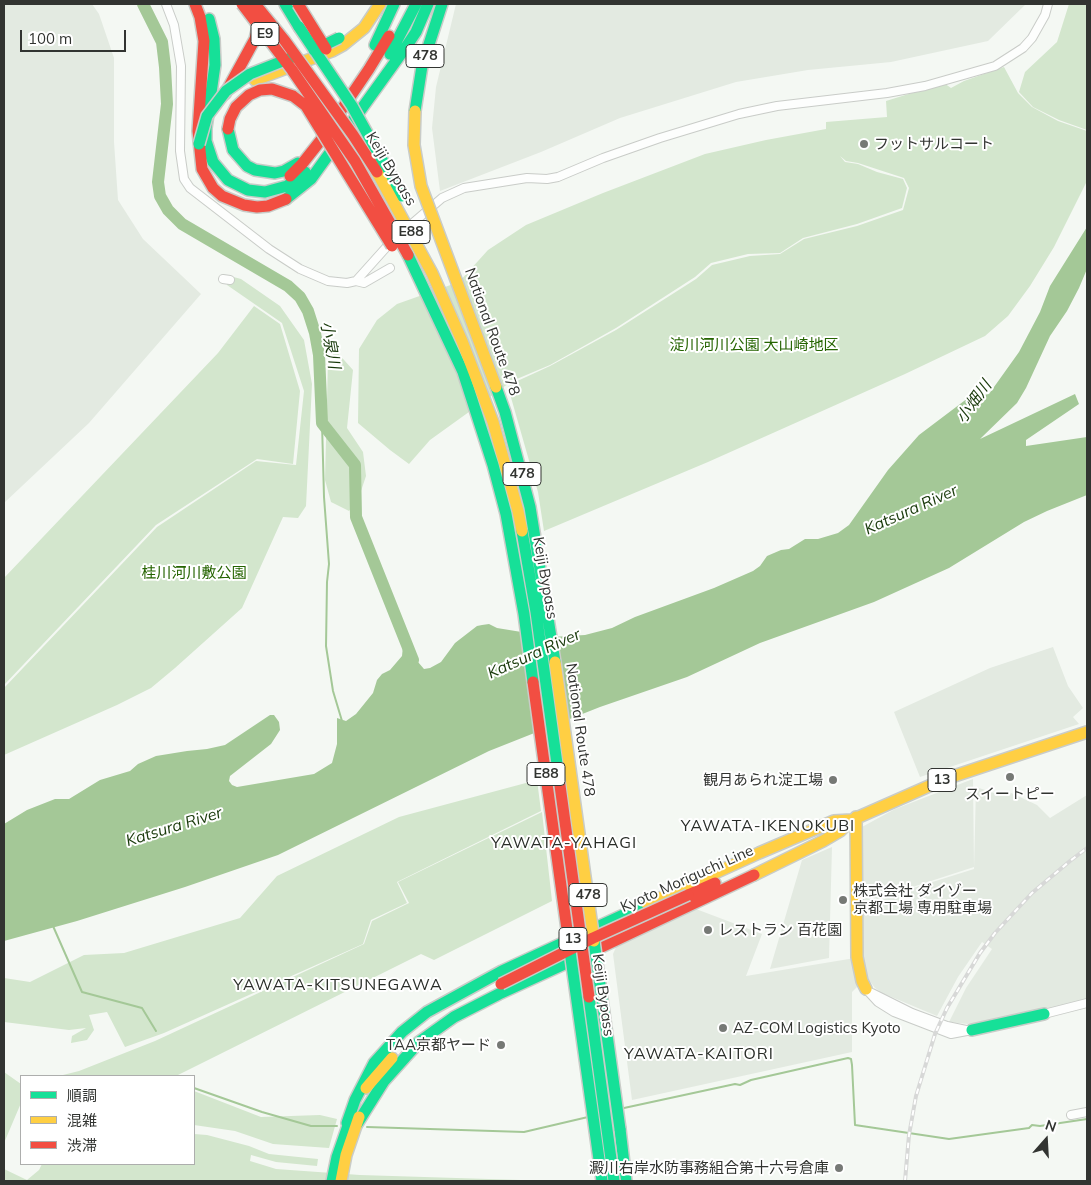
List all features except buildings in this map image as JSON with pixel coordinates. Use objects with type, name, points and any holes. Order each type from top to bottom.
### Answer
[{"type":"main road","points":[[195,4],[200,17],[204,41],[198,144],[200,163],[204,174],[213,188],[227,199],[257,207],[268,206],[290,197],[310,179],[416,32],[428,4]]},
{"type":"main road","points":[[204,4],[214,39],[215,58],[214,82],[206,128],[206,141],[213,162],[228,180],[248,190],[265,192],[286,186],[298,179],[312,165],[372,83],[394,48]]},
{"type":"main road","points":[[232,4],[293,64]]},
{"type":"main road","name":"E9","points":[[242,4],[293,64]]},
{"type":"main road","name":"E9","points":[[255,4],[293,64]]},
{"type":"main road","points":[[260,4],[260,20],[255,39],[222,99],[214,124],[214,143],[219,159],[224,167],[236,177],[252,184],[270,184],[290,176],[314,149],[413,4]]},
{"type":"main road","name":"E88","points":[[285,4],[352,106],[418,227],[453,305],[483,386],[493,422]]},
{"type":"main road","points":[[298,4],[346,80],[374,135],[387,168]]},
{"type":"main road","points":[[198,144],[207,116],[219,99],[234,85],[259,70],[311,51],[338,38],[359,20],[369,4]]},
{"type":"main road","points":[[214,124],[227,101],[244,86],[259,77],[332,51],[355,37],[364,28],[380,4]]},
{"type":"main road","points":[[349,98],[394,4]]},
{"type":"main road","points":[[365,104],[394,48],[413,4]]},
{"type":"main road","name":"National Route 478","points":[[442,4],[422,66],[415,111],[414,145],[421,186],[503,404],[530,506],[548,610],[626,1179]]},
{"type":"main road","name":"Keiji Bypass","points":[[293,64],[384,211],[430,298],[463,372],[493,466],[506,514],[526,623],[602,1181]]},
{"type":"main road","name":"Keiji Bypass","points":[[293,64],[353,135],[375,168],[416,242],[455,324],[493,422],[518,511],[536,612],[614,1181]]},
{"type":"main road","points":[[314,149],[293,167],[284,171],[274,173],[255,170],[247,166],[233,150],[228,129],[233,113],[240,102],[260,90],[272,89],[286,92],[306,106],[413,281],[463,372]]},
{"type":"main road","name":"Kyoto Moriguchi Line","points":[[332,1181],[340,1163],[352,1123],[363,1106],[378,1074],[407,1043],[429,1025],[455,1008],[506,986],[593,938],[802,844],[853,818],[945,779],[1087,732]]},
{"type":"main road","points":[[853,818],[858,831],[857,957],[866,989]]},
{"type":"main road","name":"13","points":[[352,1123],[355,1100],[374,1063],[402,1032],[427,1012],[502,971],[672,890],[834,821],[853,818]]},
{"type":"main road","name":"13","points":[[352,1123],[396,1066],[419,1042],[454,1017],[506,986],[682,910],[823,841],[840,831],[853,818]]},
{"type":"main road","points":[[972,1030],[1044,1014]]},
{"type":"main road","name":"Kyoto Moriguchi Line","points":[[340,1163],[341,1181]]},
{"type":"street","points":[[166,4],[174,25],[181,66],[180,151],[184,179],[190,188],[269,249],[300,269],[328,281],[346,283],[356,281],[364,283],[390,268]]},
{"type":"street","points":[[356,281],[386,248],[422,214],[447,195],[464,188],[527,178],[555,179],[603,158],[652,140],[739,114],[776,106],[887,93],[925,86],[995,66],[1023,48],[1032,38],[1045,15],[1048,4]]},
{"type":"street","points":[[672,890],[682,910]]},
{"type":"street","points":[[502,971],[506,986]]},
{"type":"street","points":[[866,989],[878,1002],[894,1012],[951,1034],[972,1030]]},
{"type":"street","points":[[1044,1014],[1087,1003]]},
{"type":"street","points":[[1071,1115],[1087,1112]]},
{"type":"shaded area","points":[[4,4],[92,4],[99,14],[114,58],[114,142],[118,200],[143,239],[201,294],[89,423],[4,503]]},
{"type":"shaded area","points":[[456,4],[1026,4],[988,41],[891,62],[808,70],[736,82],[620,118],[541,152],[440,191],[432,128],[436,87]]},
{"type":"shaded area","points":[[1053,647],[1068,686],[1083,708],[1073,717],[1079,724],[920,777],[894,712],[990,668]]},
{"type":"shaded area","points":[[973,779],[974,867],[891,894],[862,910],[862,827],[895,809]]},
{"type":"shaded area","points":[[976,787],[997,794],[1007,791],[1037,805],[1050,818],[1087,795],[1087,1000],[977,1025],[949,1022],[966,988],[992,949],[982,942],[958,977],[937,1016],[882,993],[875,988],[866,976],[862,956],[862,911],[891,895],[974,869]]},
{"type":"shaded area","points":[[832,847],[829,958],[770,969],[802,860]]},
{"type":"shaded area","points":[[696,909],[762,934],[746,976],[855,958],[859,985],[852,992],[852,1052],[632,1100],[613,954],[617,945]]},
{"type":"green space","points":[[1069,4],[1087,4],[1087,130],[1059,120],[1033,107],[1019,92],[1025,72],[1057,42]]},
{"type":"green space","name":"淀川河川公園 大山崎地区","points":[[1004,67],[1018,93],[1032,107],[1058,121],[1087,131],[1087,181],[1054,247],[1030,286],[1008,316],[985,336],[708,462],[544,531],[538,492],[508,387],[513,383],[550,366],[616,330],[696,279],[712,265],[750,256],[780,254],[804,239],[857,226],[903,210],[909,188],[904,178],[858,163],[846,161],[840,156],[845,162],[858,164],[877,172],[903,179],[907,188],[902,208],[857,224],[803,238],[780,253],[748,254],[711,263],[695,277],[616,328],[550,365],[512,381],[430,440],[409,464],[358,423],[359,349],[377,320],[397,304],[459,282],[488,250],[526,225],[705,154],[826,129],[826,122],[887,117],[886,101],[944,83],[951,88],[964,81]]},
{"type":"green space","name":"桂川河川敷公園","points":[[226,275],[241,279],[280,306],[304,340],[312,384],[306,506],[298,518],[283,517],[242,608],[151,688],[4,755],[4,688],[157,527],[256,461],[296,465],[304,391],[282,323],[227,285]]},
{"type":"green space","points":[[254,306],[280,324],[300,391],[293,464],[257,459],[156,525],[4,685],[4,578],[218,353]]},
{"type":"green space","points":[[336,351],[353,370],[347,428],[363,452],[366,476],[358,500],[349,511],[331,502],[325,480],[328,360]]},
{"type":"green space","points":[[537,780],[541,811],[397,882],[407,903],[371,920],[363,944],[164,1033],[125,1047],[107,1012],[89,1015],[94,1030],[87,1040],[71,1043],[72,1036],[86,1028],[69,1030],[4,1022],[4,978],[30,982],[84,955],[124,953],[240,918],[277,876],[399,817]]},
{"type":"green space","points":[[542,812],[552,901],[434,960],[421,954],[178,1075],[63,1075],[79,1071],[155,1041],[364,944],[372,921],[409,903],[398,882]]},
{"type":"green space","points":[[4,1072],[20,1083],[20,1105],[4,1143]]},
{"type":"green space","points":[[195,1091],[261,1117],[320,1115],[337,1119],[329,1148],[273,1144],[235,1131],[195,1125]]},
{"type":"green space","points":[[195,1134],[207,1135],[249,1146],[269,1154],[318,1159],[317,1166],[276,1162],[251,1155],[250,1161],[276,1169],[360,1175],[553,1181],[4,1181],[4,1169],[27,1180],[39,1170],[42,1165],[195,1165]]},
{"type":"water","points":[[1087,227],[1087,269],[1079,288],[1067,311],[1050,336],[1017,403],[980,439],[1075,394],[1079,404],[1026,440],[1026,446],[1087,437],[1087,495],[1024,522],[949,568],[874,602],[760,643],[687,677],[600,707],[489,751],[278,855],[77,921],[4,941],[4,824],[27,810],[55,799],[69,799],[100,780],[130,771],[138,764],[156,756],[225,745],[270,715],[274,715],[279,722],[280,730],[271,744],[230,776],[229,781],[237,787],[314,774],[332,763],[337,744],[337,718],[346,721],[356,714],[373,693],[377,680],[382,674],[390,670],[402,656],[403,646],[411,644],[418,662],[424,669],[441,662],[455,643],[477,626],[489,624],[497,628],[552,637],[585,635],[612,628],[635,617],[714,588],[753,571],[760,566],[767,556],[789,549],[805,539],[818,539],[838,533],[849,525],[888,470],[919,435],[968,398],[989,394],[1019,352],[1040,312],[1050,286]]},
{"type":"waterway","name":"小泉川","points":[[143,4],[162,42],[165,67],[167,104],[158,182],[160,196],[168,210],[182,224],[288,286],[300,297],[308,311],[319,355],[322,423],[355,465],[356,517],[413,660]]},
{"type":"waterway","points":[[322,423],[324,497],[329,564],[326,646],[333,691],[342,721]]},
{"type":"waterway","points":[[53,926],[82,992],[142,1008],[156,1031]]},
{"type":"waterway","points":[[624,1108],[735,1084],[740,1085],[751,1080],[848,1058],[851,1059],[852,1065],[855,1125],[949,1139],[1029,1128],[1032,1125],[1040,1126],[1087,1119]]},
{"type":"waterway","points":[[195,1088],[262,1112],[311,1126],[337,1126]]},
{"type":"waterway","points":[[367,1127],[524,1132],[588,1117]]},
{"type":"railway","points":[[905,1181],[909,1135],[916,1096],[935,1034],[947,1008],[980,953],[995,933],[1032,893],[1087,848]]},
{"type":"traffic: fast","points":[[285,4],[299,27]]},
{"type":"traffic: fast","points":[[375,45],[394,4]]},
{"type":"traffic: fast","points":[[390,54],[416,4]]},
{"type":"traffic: fast","points":[[286,199],[311,179],[406,47],[416,32],[428,4]]},
{"type":"traffic: fast","points":[[415,111],[422,66],[442,4]]},
{"type":"traffic: fast","points":[[209,19],[214,39],[215,65],[206,128],[206,141],[213,162],[228,180],[248,190],[265,192],[287,186],[305,172]]},
{"type":"traffic: fast","points":[[299,27],[352,106],[402,196]]},
{"type":"traffic: fast","points":[[314,50],[339,38]]},
{"type":"traffic: fast","points":[[199,144],[207,116],[226,91],[250,74],[293,57]]},
{"type":"traffic: fast","points":[[228,129],[233,150],[247,166],[255,170],[275,173],[284,171],[298,163]]},
{"type":"traffic: fast","points":[[408,255],[463,372],[493,465],[506,514],[524,614],[533,682]]},
{"type":"traffic: fast","points":[[496,387],[505,412],[530,507],[555,662]]},
{"type":"traffic: fast","points":[[522,531],[536,612],[558,771]]},
{"type":"traffic: fast","points":[[347,1123],[355,1100],[374,1063],[402,1032],[427,1012],[502,971],[647,904]]},
{"type":"traffic: fast","points":[[594,941],[620,1129]]},
{"type":"traffic: fast","points":[[569,944],[602,1181]]},
{"type":"traffic: fast","points":[[357,1124],[384,1081],[419,1042],[454,1017],[595,950]]},
{"type":"traffic: fast","points":[[589,997],[614,1181]]},
{"type":"traffic: fast","points":[[972,1030],[1044,1014]]},
{"type":"traffic: fast","points":[[332,1181],[337,1157],[351,1117]]},
{"type":"traffic: fast","points":[[620,1129],[626,1181]]},
{"type":"traffic: slow","points":[[255,80],[332,51],[343,45],[364,28],[380,4]]},
{"type":"traffic: slow","points":[[415,111],[414,145],[421,186],[496,387]]},
{"type":"traffic: slow","points":[[377,172],[432,273],[462,341],[493,422],[522,531]]},
{"type":"traffic: slow","points":[[555,662],[594,941]]},
{"type":"traffic: slow","points":[[845,823],[945,779],[1087,732]]},
{"type":"traffic: slow","points":[[856,817],[857,957],[862,981],[866,989]]},
{"type":"traffic: slow","points":[[647,904],[834,821],[851,820]]},
{"type":"traffic: slow","points":[[754,875],[823,841],[840,831],[851,820]]},
{"type":"traffic: slow","points":[[366,1088],[392,1058]]},
{"type":"traffic: slow","points":[[341,1181],[346,1155],[359,1117]]},
{"type":"traffic: jam","points":[[195,4],[200,17],[204,41],[198,131],[202,169],[213,188],[222,196],[244,205],[268,206],[286,199]]},
{"type":"traffic: jam","points":[[242,4],[292,70],[355,161],[408,255]]},
{"type":"traffic: jam","points":[[255,4],[285,41],[353,135],[377,172]]},
{"type":"traffic: jam","points":[[298,4],[326,49]]},
{"type":"traffic: jam","points":[[225,94],[255,39],[261,15]]},
{"type":"traffic: jam","points":[[290,176],[321,140],[389,36]]},
{"type":"traffic: jam","points":[[228,129],[230,119],[236,107],[249,95],[260,90],[272,89],[293,96],[306,106],[392,246]]},
{"type":"traffic: jam","points":[[533,682],[569,944]]},
{"type":"traffic: jam","points":[[558,771],[589,997]]},
{"type":"traffic: jam","points":[[595,950],[754,875]]},
{"type":"traffic: jam","points":[[688,895],[715,883]]},
{"type":"traffic: jam","points":[[501,984],[593,938],[688,895]]},
{"type":"place","name":"フットサルコート","points":[[864,144]]},
{"type":"place","name":"スイートピー","points":[[1010,777]]},
{"type":"place","name":"観月あられ淀工場","points":[[833,780]]},
{"type":"place","name":"株式会社 ダイゾー 京都工場 専用駐車場","points":[[843,900]]},
{"type":"place","name":"レストラン 百花園","points":[[708,930]]},
{"type":"place","name":"AZ-COM Logistics Kyoto","points":[[723,1028]]},
{"type":"place","name":"TAA京都ヤード","points":[[501,1045]]},
{"type":"place","name":"澱川右岸水防事務組合第十六号倉庫","points":[[839,1168]]},
{"type":"district","name":"YAWATA-IKENOKUBI","points":[[768,826]]},
{"type":"district","name":"YAWATA-YAHAGI","points":[[564,843]]},
{"type":"district","name":"YAWATA-KITSUNEGAWA","points":[[338,985]]},
{"type":"district","name":"YAWATA-KAITORI","points":[[699,1054]]},
{"type":"water label","name":"小畑川","points":[[974,402]]},
{"type":"water label","name":"Katsura River","points":[[911,510]]},
{"type":"water label","name":"Katsura River","points":[[534,654]]},
{"type":"water label","name":"Katsura River","points":[[174,827]]}]
